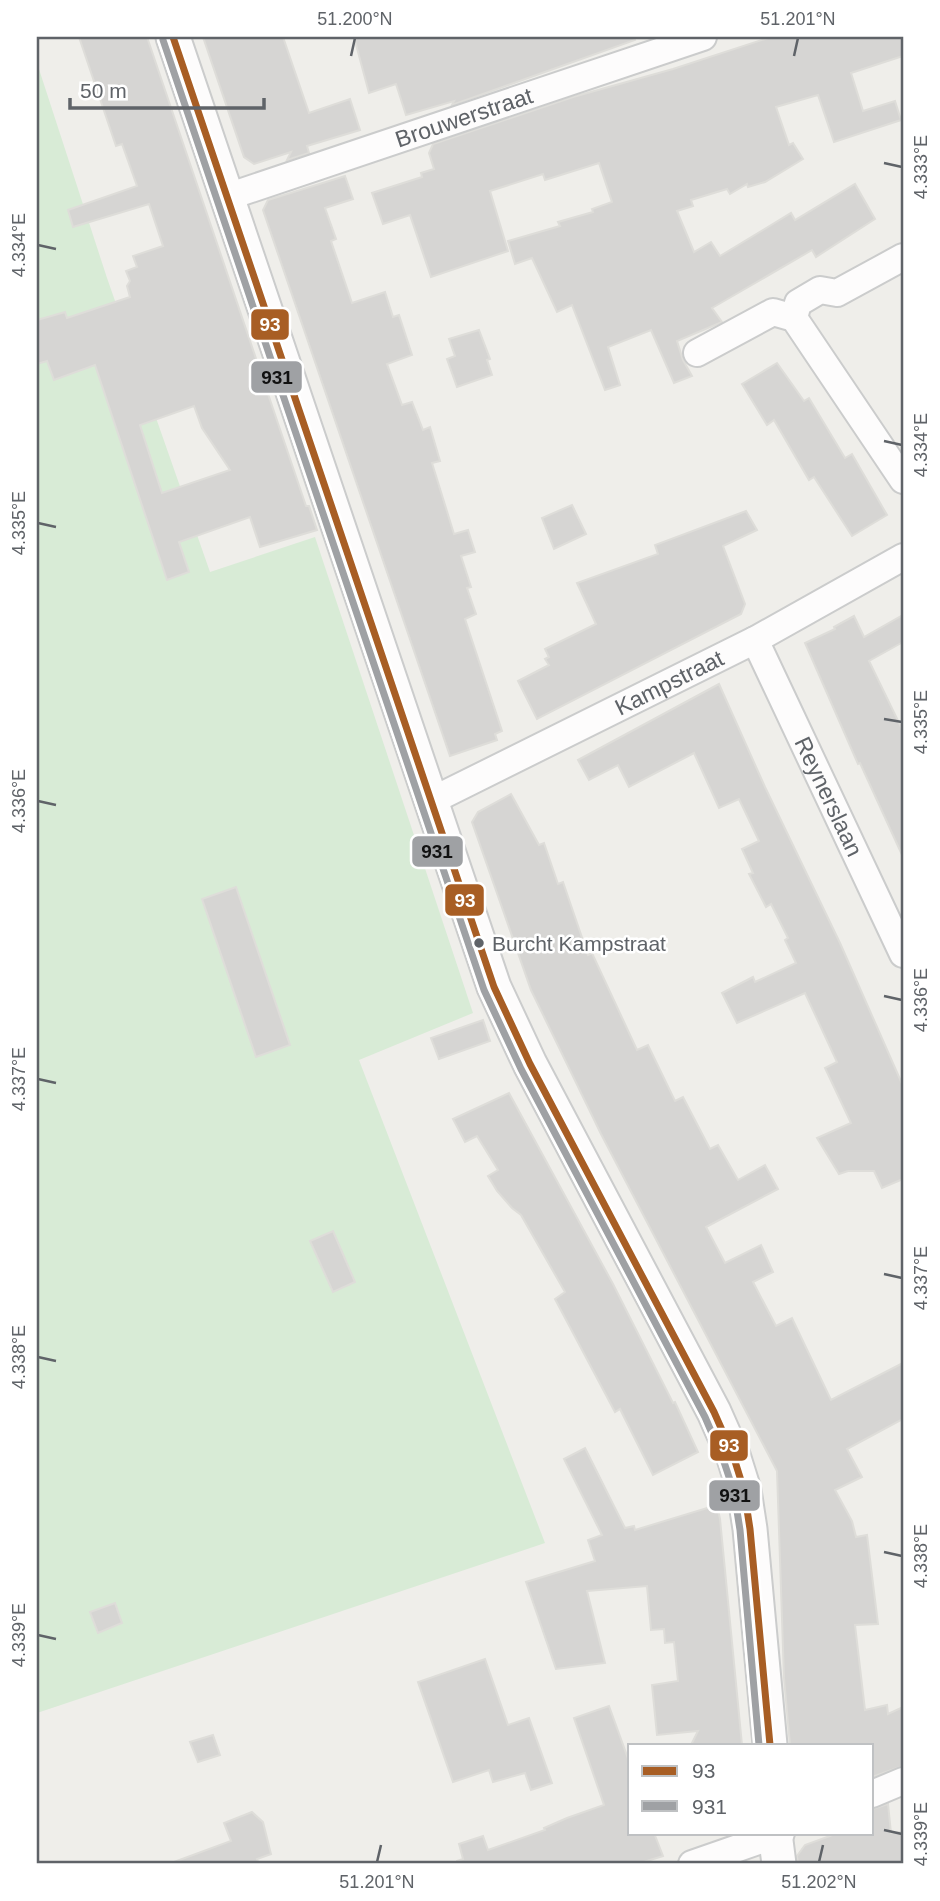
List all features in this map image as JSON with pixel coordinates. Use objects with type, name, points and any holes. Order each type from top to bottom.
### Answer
[{"type":"street","points":[[173,37],[504,1012],[714,1412],[733,1455],[744,1490],[750,1529],[769,1744]]},
{"type":"street","name":"Brouwerstraat","points":[[227,197],[702,37]]},
{"type":"street","points":[[794,318],[798,303],[820,290],[837,293],[903,257]]},
{"type":"street","points":[[697,353],[773,312],[794,318],[903,480]]},
{"type":"street","name":"Kampstraat","points":[[431,801],[755,640],[903,557]]},
{"type":"street","name":"Reynerslaan","points":[[755,640],[903,954]]},
{"type":"street","points":[[874,1793],[903,1781]]},
{"type":"street","points":[[692,1864],[778,1841]]},
{"type":"green space","points":[[37,63],[107,278],[210,572],[315,537],[473,1013],[359,1060],[545,1543],[37,1713]]},
{"type":"building","points":[[79,37],[147,37],[306,506],[309,506],[317,530],[260,547],[250,517],[179,542],[189,572],[167,580],[95,365],[54,380],[47,361],[37,364],[37,320],[65,312],[67,318],[130,297],[127,286],[130,281],[126,271],[137,267],[133,256],[163,246],[149,204],[73,227],[68,210],[137,186],[122,144],[116,146]],"holes":[[[194,406],[202,428],[230,470],[162,493],[140,425]]]},
{"type":"building","points":[[203,37],[283,37],[309,113],[350,99],[360,130],[307,146],[309,153],[287,160],[291,152],[254,164],[244,157]]},
{"type":"building","points":[[354,37],[634,37],[635,40],[452,105],[454,101],[406,115],[396,84],[369,93]]},
{"type":"building","points":[[771,37],[903,37],[903,56],[851,73],[863,111],[895,101],[901,120],[834,142],[818,95],[776,107],[789,145],[793,143],[803,159],[765,182],[748,187],[747,184],[730,194],[727,189],[691,200],[693,206],[677,211],[694,252],[711,242],[720,256],[791,213],[795,220],[855,184],[875,219],[816,257],[812,250],[712,308],[722,322],[677,341],[692,376],[674,383],[651,330],[608,347],[620,385],[605,390],[572,305],[557,312],[532,258],[515,264],[508,241],[560,226],[558,222],[593,212],[592,209],[612,202],[599,163],[545,180],[543,174],[490,191],[508,251],[431,277],[410,215],[383,224],[372,193],[422,177],[421,173],[434,169],[429,153],[433,144],[573,97],[673,69]]},
{"type":"building","points":[[345,176],[353,199],[325,208],[336,239],[331,241],[352,303],[385,292],[393,317],[399,315],[412,355],[387,364],[402,405],[412,402],[423,430],[430,427],[440,461],[432,463],[454,534],[468,530],[475,552],[461,556],[471,587],[467,588],[476,614],[465,619],[502,731],[495,734],[497,740],[450,756],[263,210],[268,200]]},
{"type":"building","points":[[479,330],[490,359],[487,360],[492,375],[457,387],[447,359],[455,356],[449,339]]},
{"type":"building","points":[[777,363],[804,401],[809,398],[845,458],[852,454],[887,515],[852,536],[814,477],[809,480],[774,420],[767,425],[742,384]]},
{"type":"building","points":[[572,505],[586,534],[554,549],[542,518]]},
{"type":"building","points":[[746,511],[757,530],[723,546],[745,604],[741,614],[537,719],[518,681],[549,665],[545,659],[549,657],[545,649],[596,624],[577,583],[658,554],[655,545]]},
{"type":"building","points":[[903,615],[903,642],[869,661],[903,731],[903,857],[860,763],[858,764],[805,643],[835,629],[834,627],[854,616],[864,637]]},
{"type":"building","points":[[719,684],[840,943],[903,1086],[903,1179],[882,1188],[874,1171],[848,1171],[839,1174],[817,1138],[851,1123],[825,1068],[837,1062],[805,993],[737,1023],[722,993],[753,977],[755,982],[796,963],[785,940],[788,938],[771,904],[766,907],[749,874],[753,873],[742,849],[759,841],[739,799],[719,808],[694,753],[629,787],[618,765],[589,780],[578,760]]},
{"type":"building","points":[[511,794],[539,845],[544,843],[558,884],[563,882],[588,955],[592,953],[637,1050],[648,1045],[675,1101],[683,1097],[710,1149],[718,1145],[738,1180],[765,1165],[778,1189],[706,1227],[725,1263],[761,1245],[773,1272],[753,1282],[776,1326],[792,1318],[831,1400],[903,1363],[903,1419],[847,1449],[862,1477],[835,1490],[852,1521],[856,1537],[867,1535],[878,1624],[855,1625],[865,1710],[887,1705],[888,1714],[903,1707],[903,1766],[874,1776],[874,1744],[790,1744],[784,1678],[777,1471],[601,1134],[531,990],[472,822],[478,812]]},
{"type":"building","points":[[236,887],[290,1045],[256,1057],[202,899]]},
{"type":"building","points":[[483,1020],[490,1041],[439,1059],[431,1038]]},
{"type":"building","points":[[509,1093],[613,1284],[698,1452],[653,1475],[620,1409],[615,1412],[555,1299],[565,1292],[521,1215],[497,1191],[488,1176],[498,1170],[477,1136],[465,1142],[453,1119]]},
{"type":"building","points":[[333,1231],[355,1282],[333,1292],[310,1241]]},
{"type":"building","points":[[585,1448],[625,1528],[634,1526],[635,1530],[717,1505],[742,1744],[692,1744],[698,1731],[657,1735],[652,1685],[678,1681],[674,1642],[665,1643],[664,1629],[651,1630],[647,1586],[587,1591],[605,1663],[556,1669],[526,1582],[595,1561],[588,1540],[602,1535],[564,1459]]},
{"type":"building","points":[[115,1603],[122,1623],[98,1633],[90,1612]]},
{"type":"building","points":[[485,1659],[508,1725],[529,1718],[552,1783],[531,1790],[525,1773],[493,1782],[489,1770],[453,1782],[418,1682]]},
{"type":"building","points":[[609,1706],[628,1758],[628,1834],[654,1834],[663,1856],[637,1864],[457,1864],[457,1861],[463,1859],[459,1844],[483,1836],[488,1850],[604,1805],[574,1718]]},
{"type":"building","points":[[213,1735],[220,1755],[198,1762],[190,1742]]},
{"type":"building","points":[[888,1804],[891,1833],[903,1832],[903,1864],[798,1864],[797,1856],[805,1845],[835,1834],[874,1834],[874,1808]]},
{"type":"building","points":[[252,1812],[263,1822],[271,1854],[257,1859],[259,1864],[174,1864],[231,1841],[224,1823]]},
{"type":"transit line","name":"93","points":[[173,37],[494,987],[530,1064],[714,1412],[733,1455],[744,1490],[750,1529],[770,1744]]},
{"type":"transit line","name":"931","points":[[163,40],[484,990],[521,1069],[705,1417],[723,1459],[734,1492],[740,1530],[759,1744]]},
{"type":"place","name":"Burcht Kampstraat","points":[[479,943]]}]
